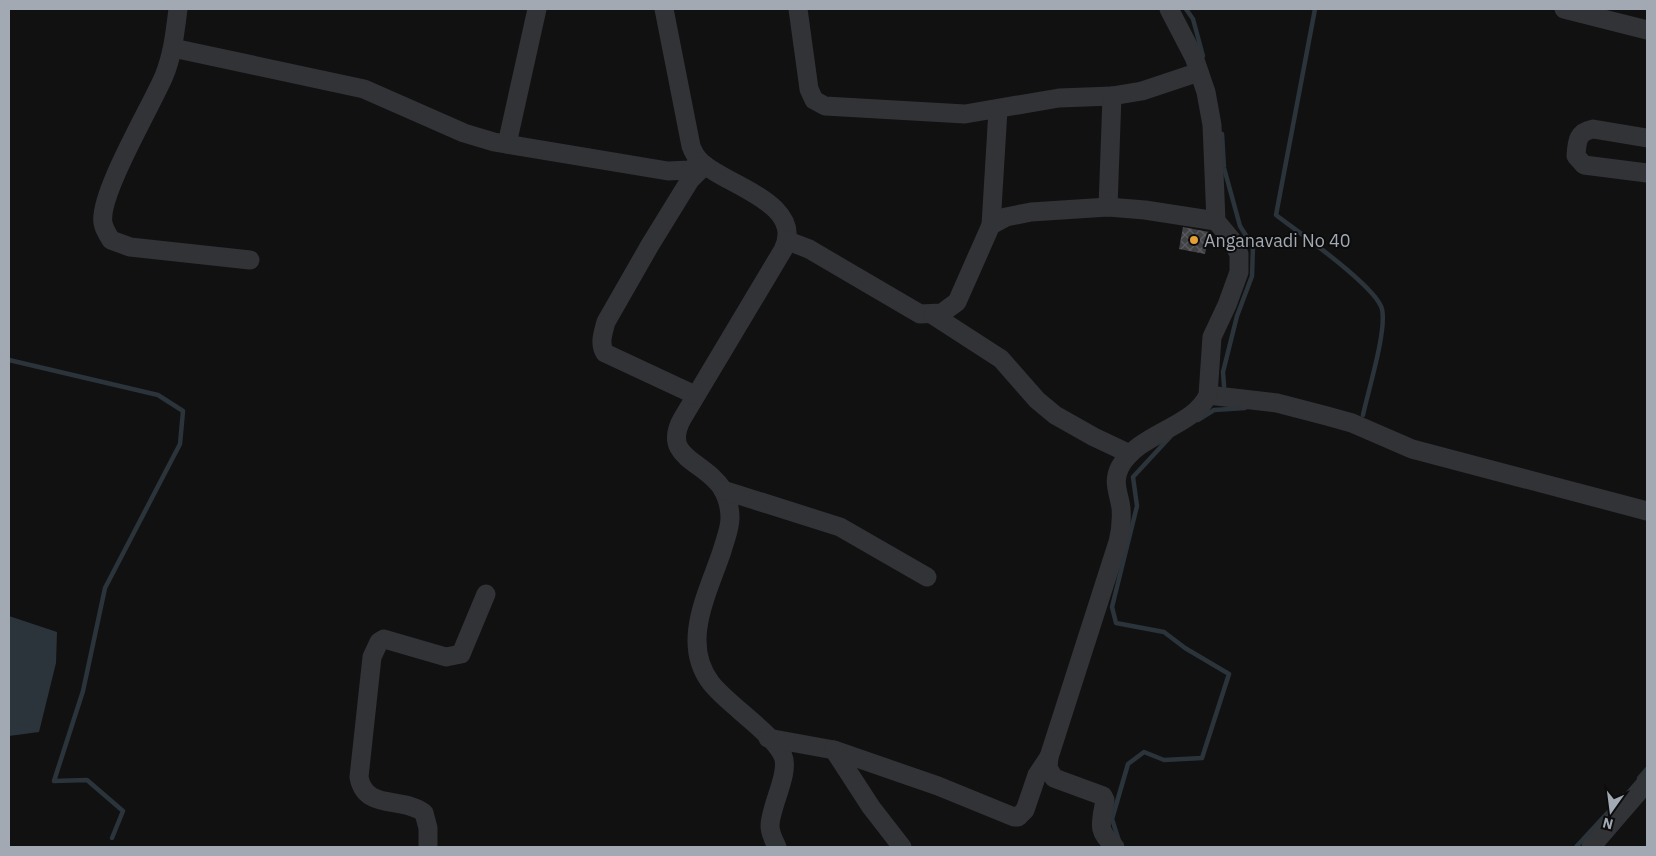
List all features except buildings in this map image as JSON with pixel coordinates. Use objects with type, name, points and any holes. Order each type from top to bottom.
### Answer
[{"type":"street","points":[[178,9],[173,48],[164,76],[128,147],[108,196],[103,214],[103,224],[111,240],[130,248],[250,260]]},
{"type":"street","points":[[507,144],[537,9]]},
{"type":"street","points":[[664,9],[691,146],[703,163],[770,204],[784,222],[788,241],[677,427],[678,447],[688,460],[715,479],[723,490],[728,503],[730,518],[726,538],[699,620],[696,647],[703,672],[712,684],[768,738],[783,756],[784,762],[770,826],[777,847]]},
{"type":"street","points":[[798,9],[811,97],[817,104],[825,106],[965,114],[998,110],[1059,98],[1112,96],[1142,91],[1199,72]]},
{"type":"street","points":[[1115,847],[1105,838],[1101,829],[1105,800],[1103,796],[1054,778],[1048,768],[1049,757],[1118,542],[1122,523],[1115,482],[1120,467],[1130,454],[1164,429],[1193,414],[1204,404],[1208,395],[1212,337],[1228,305],[1239,272],[1239,254],[1231,238],[1216,221],[1212,125],[1206,92],[1194,57],[1169,9]]},
{"type":"street","points":[[1564,9],[1623,17],[1647,30]]},
{"type":"street","points":[[173,48],[364,89],[464,133],[507,144],[668,171],[690,170],[703,163]]},
{"type":"street","points":[[1108,207],[1112,96]]},
{"type":"street","points":[[788,241],[809,249],[920,314],[933,315],[942,313],[957,302],[991,225],[998,110]]},
{"type":"street","points":[[1647,138],[1602,131],[1585,131],[1577,141],[1576,156],[1584,165],[1647,173]]},
{"type":"street","points":[[695,395],[605,353],[602,340],[606,322],[650,245],[690,180],[703,163]]},
{"type":"street","points":[[991,225],[1006,217],[1031,212],[1108,207],[1145,210],[1216,221]]},
{"type":"street","points":[[933,315],[1001,359],[1037,400],[1055,415],[1094,437],[1130,454]]},
{"type":"street","points":[[1208,395],[1277,403],[1327,416],[1368,429],[1412,449],[1647,511]]},
{"type":"street","points":[[723,490],[840,527],[927,577]]},
{"type":"street","points":[[428,847],[428,828],[424,812],[412,806],[380,800],[365,793],[361,786],[359,777],[372,657],[379,642],[384,639],[446,657],[460,654],[486,594]]},
{"type":"street","points":[[768,738],[834,750],[938,786],[1014,817],[1018,817],[1025,810],[1037,775],[1049,757]]},
{"type":"street","points":[[834,750],[871,807],[902,847]]},
{"type":"street","points":[[1591,847],[1647,782]]},
{"type":"shaded area","points":[[9,616],[57,632],[56,663],[39,732],[9,736]]},
{"type":"waterway","points":[[1186,9],[1193,19],[1203,56]]},
{"type":"waterway","points":[[1315,9],[1276,215],[1352,274],[1377,299],[1382,309],[1383,319],[1380,346],[1363,415]]},
{"type":"waterway","points":[[1222,134],[1224,168],[1240,226],[1253,247],[1252,276],[1237,316],[1223,372],[1224,386]]},
{"type":"waterway","points":[[9,360],[158,395],[183,411],[180,444],[105,588],[83,691],[54,781],[87,780],[123,811],[112,838]]},
{"type":"waterway","points":[[1198,420],[1214,410],[1245,408]]},
{"type":"waterway","points":[[1119,841],[1112,819],[1128,764],[1144,752],[1164,760],[1202,758],[1229,674],[1185,648],[1164,632],[1116,623],[1112,607],[1137,506],[1133,477],[1170,437]]},
{"type":"waterway","points":[[1639,778],[1647,769]]},
{"type":"waterway","points":[[1576,847],[1624,795]]},
{"type":"place","name":"Anganavadi No 40","points":[[1194,240]]}]
